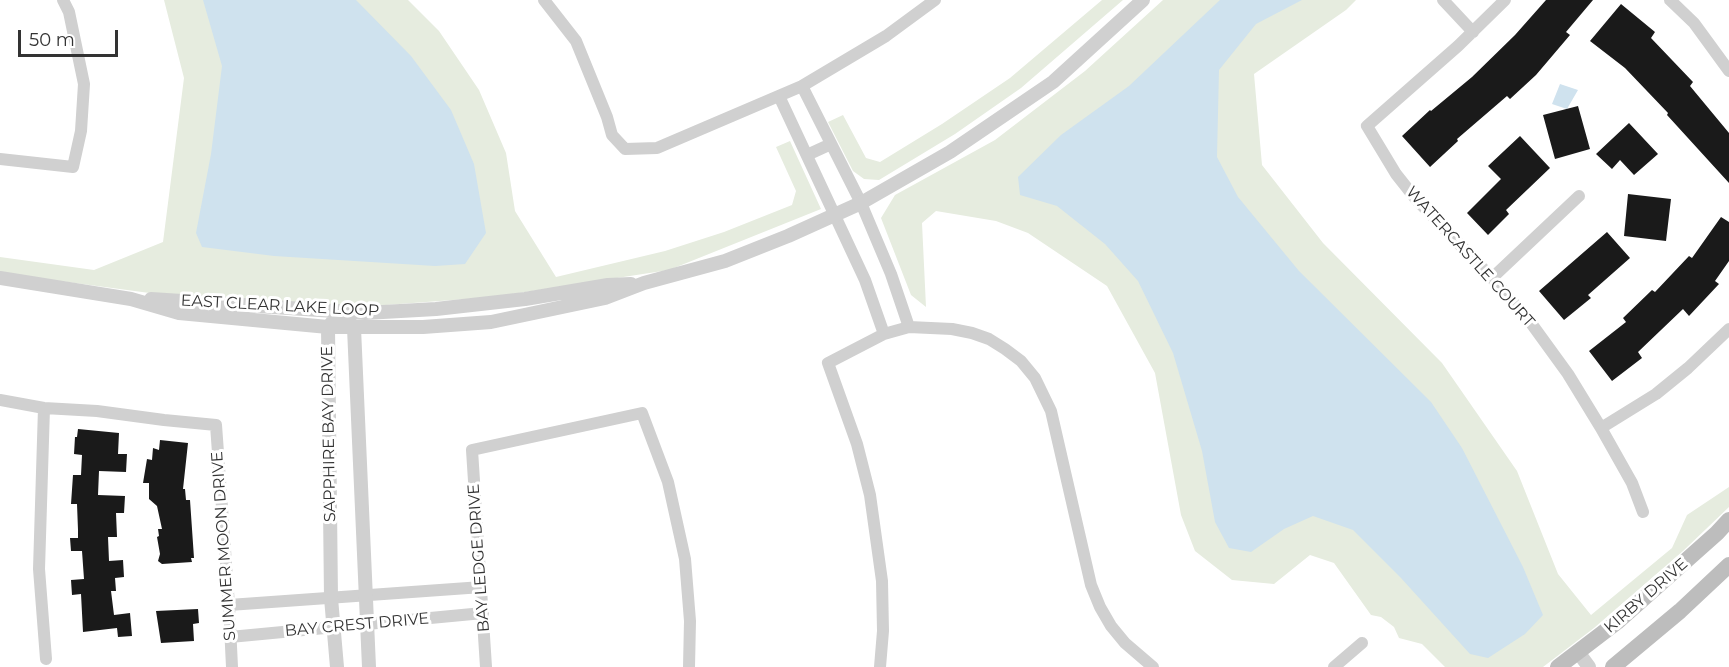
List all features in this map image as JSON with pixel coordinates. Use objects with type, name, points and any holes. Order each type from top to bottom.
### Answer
[{"type":"main road","name":"KIRBY DRIVE","points":[[1558,667],[1649,595],[1729,520]]},
{"type":"main road","name":"KIRBY DRIVE","points":[[1613,667],[1680,611],[1729,565]]},
{"type":"street","points":[[0,159],[73,167],[81,131],[84,84],[69,12],[63,0]]},
{"type":"street","points":[[544,0],[576,41],[612,135],[626,149],[657,148],[802,86],[886,36],[934,0]]},
{"type":"street","name":"EAST CLEAR LAKE LOOP","points":[[131,299],[179,313],[354,328],[423,327],[491,322],[605,298],[644,283],[725,261],[861,203],[950,152],[1053,82],[1143,0]]},
{"type":"street","points":[[1443,0],[1473,32],[1505,0]]},
{"type":"street","points":[[1670,0],[1694,23],[1729,71]]},
{"type":"street","name":"WATERCASTLE COURT","points":[[1473,32],[1367,126],[1396,174],[1415,198],[1492,278],[1531,323],[1568,374],[1632,483],[1643,512]]},
{"type":"street","points":[[802,86],[861,203],[891,274],[909,327]]},
{"type":"street","points":[[779,96],[865,280],[884,334]]},
{"type":"street","points":[[807,155],[831,144]]},
{"type":"street","points":[[1492,278],[1579,196]]},
{"type":"street","points":[[0,278],[131,299]]},
{"type":"street","name":"EAST CLEAR LAKE LOOP","points":[[131,299],[341,312],[436,309],[525,299],[608,285],[644,283]]},
{"type":"street","name":"SAPPHIRE BAY DRIVE","points":[[337,667],[331,598],[328,327],[341,312],[354,328],[369,667]]},
{"type":"street","points":[[880,667],[883,631],[882,581],[870,495],[857,444],[828,363],[884,334],[909,327],[952,329],[989,339],[1005,349],[1035,378],[1051,411],[1091,585],[1111,626],[1138,663],[1153,667]]},
{"type":"street","points":[[1601,428],[1656,394],[1688,368],[1729,329]]},
{"type":"street","points":[[0,400],[44,408],[39,569],[46,659]]},
{"type":"street","name":"SUMMER MOON DRIVE","points":[[44,408],[97,411],[216,425],[232,667]]},
{"type":"street","name":"BAY LEDGE DRIVE","points":[[486,667],[472,450],[642,413],[668,482],[681,537],[689,601],[689,667]]},
{"type":"street","name":"BAY CREST DRIVE","points":[[229,605],[482,587]]},
{"type":"street","name":"BAY CREST DRIVE","points":[[231,637],[483,613]]},
{"type":"street","points":[[1334,667],[1362,643]]},
{"type":"street","points":[[1578,652],[1589,667]]},
{"type":"shaded area","points":[[164,0],[408,0],[439,31],[479,90],[506,153],[515,211],[556,277],[665,251],[724,232],[792,205],[796,191],[776,147],[790,141],[821,209],[669,270],[493,297],[359,307],[157,294],[0,273],[0,257],[94,270],[163,242],[184,78]]},
{"type":"shaded area","points":[[1102,0],[1123,0],[1021,88],[955,134],[879,180],[864,179],[853,171],[828,122],[843,115],[866,158],[880,162],[1010,78]]},
{"type":"shaded area","points":[[1163,0],[1356,0],[1346,10],[1254,74],[1262,165],[1323,243],[1442,363],[1517,471],[1558,574],[1591,615],[1672,548],[1687,515],[1729,487],[1729,507],[1683,551],[1594,628],[1543,667],[1445,667],[1422,644],[1399,638],[1394,627],[1381,617],[1371,615],[1334,563],[1310,555],[1274,584],[1232,580],[1195,551],[1181,515],[1155,373],[1107,286],[1028,233],[996,221],[936,211],[922,223],[926,307],[911,295],[881,218],[895,195],[995,140],[1085,71]]},
{"type":"water","points":[[203,0],[356,0],[411,56],[451,110],[474,164],[486,233],[465,264],[435,266],[274,256],[202,247],[196,233],[211,154],[222,66]]},
{"type":"water","points":[[1220,0],[1302,0],[1256,24],[1219,70],[1217,157],[1238,197],[1299,271],[1431,402],[1462,448],[1523,567],[1543,615],[1525,634],[1488,658],[1470,654],[1401,578],[1353,530],[1313,516],[1284,529],[1251,552],[1229,548],[1215,522],[1202,451],[1173,353],[1138,281],[1105,244],[1057,206],[1020,195],[1018,177],[1061,135],[1129,86]]},
{"type":"water","points":[[1560,84],[1578,90],[1567,109],[1552,104]]},
{"type":"building","points":[[1546,0],[1593,0],[1566,32],[1570,35],[1536,75],[1510,99],[1507,96],[1457,139],[1458,141],[1430,167],[1402,136],[1430,110],[1472,77],[1515,35]]},
{"type":"building","points":[[1621,4],[1655,32],[1651,38],[1693,82],[1690,86],[1729,133],[1729,183],[1625,68],[1590,41]]},
{"type":"building","points":[[1578,106],[1590,149],[1555,159],[1543,115]]},
{"type":"building","points":[[1629,123],[1658,154],[1634,175],[1620,160],[1612,169],[1596,154]]},
{"type":"building","points":[[1520,136],[1550,168],[1506,210],[1509,214],[1488,235],[1467,213],[1501,179],[1488,166]]},
{"type":"building","points":[[1628,194],[1671,199],[1666,241],[1624,236]]},
{"type":"building","points":[[1721,217],[1729,222],[1729,261],[1715,281],[1719,284],[1689,316],[1683,309],[1638,352],[1642,358],[1612,381],[1589,351],[1626,322],[1623,318],[1652,290],[1655,292],[1689,256],[1692,258]]},
{"type":"building","points":[[1607,232],[1630,258],[1588,295],[1591,298],[1564,320],[1539,291]]},
{"type":"building","points":[[78,429],[119,433],[118,454],[127,454],[126,472],[99,471],[98,495],[125,496],[124,513],[116,513],[117,537],[108,537],[109,561],[123,560],[124,577],[115,578],[116,591],[111,591],[114,615],[130,613],[132,636],[118,637],[117,628],[83,632],[81,594],[72,595],[71,580],[84,579],[82,551],[71,551],[70,538],[78,538],[77,504],[71,504],[73,475],[81,475],[82,455],[74,454]]},
{"type":"building","points":[[160,440],[188,443],[183,489],[185,489],[186,500],[190,500],[194,558],[191,558],[192,562],[162,564],[158,561],[160,554],[158,529],[162,529],[157,506],[149,499],[149,483],[143,483],[147,459],[152,460],[153,448],[159,450]]},
{"type":"building","points":[[198,609],[199,623],[193,624],[194,641],[161,643],[156,611]]}]
